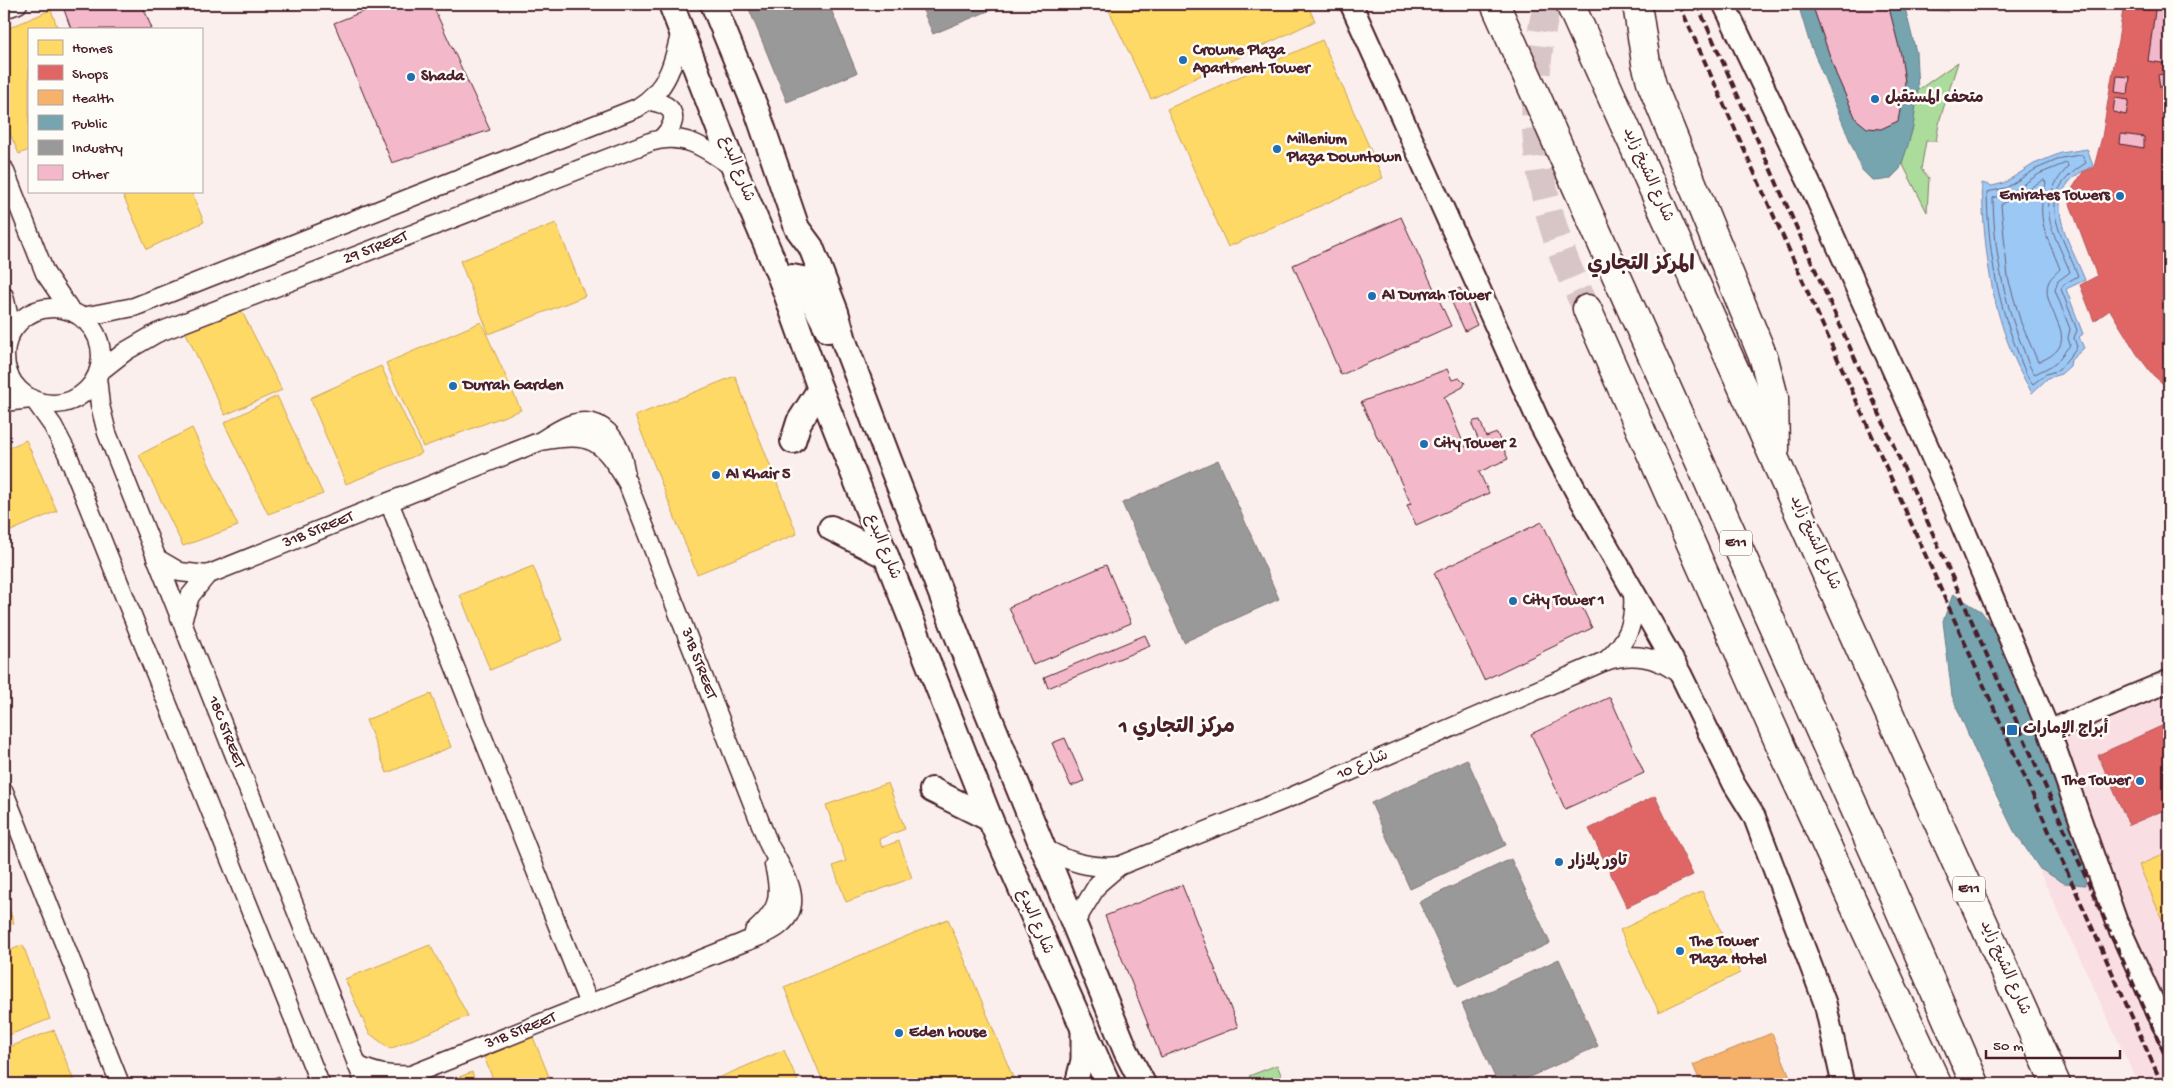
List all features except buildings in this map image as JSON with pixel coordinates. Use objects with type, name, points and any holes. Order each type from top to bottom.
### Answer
[{"type":"highway","name":"E11","points":[[1495,4],[1889,885],[1975,1084]]},
{"type":"highway","name":"شارع الشيخ زايد","points":[[1570,4],[2056,1084]]},
{"type":"highway","points":[[1637,4],[1646,63],[1652,85],[1712,226],[1767,369],[1776,416],[1774,455]]},
{"type":"highway","points":[[1587,309],[1783,751],[1937,1084]]},
{"type":"main road","name":"شارع البدع","points":[[671,4],[734,168],[782,282],[820,389],[990,820],[1082,1030],[1108,1084]]},
{"type":"main road","points":[[713,4],[757,111],[797,228],[811,247],[836,312],[845,344],[976,684],[1075,922],[1126,1051],[1143,1084]]},
{"type":"main road","points":[[782,282],[792,277],[802,279],[833,340],[845,344]]},
{"type":"main road","points":[[793,441],[799,422],[820,389]]},
{"type":"main road","points":[[831,528],[886,556]]},
{"type":"main road","points":[[932,790],[990,820]]},
{"type":"street","points":[[4,9],[18,4]]},
{"type":"street","points":[[1351,4],[1539,422],[1681,676],[1734,784],[1754,816],[1825,1003],[1843,1084]]},
{"type":"street","points":[[1724,4],[1815,195],[1951,499],[2049,731],[2116,921],[2169,1036]]},
{"type":"street","points":[[8,337],[19,322],[35,312],[53,308],[77,314],[134,307],[637,108],[649,101],[659,90],[673,66],[681,30]]},
{"type":"street","points":[[649,101],[665,104],[671,110],[674,118],[672,126],[662,138]]},
{"type":"street","name":"29 STREET","points":[[98,375],[126,351],[157,333],[662,138],[677,138],[705,148],[734,168]]},
{"type":"street","points":[[4,169],[45,273],[77,314],[98,337],[102,361],[98,375],[91,387],[72,401],[60,404],[34,400],[4,402]]},
{"type":"street","points":[[4,296],[8,337],[5,354],[8,372],[17,388],[34,400],[53,426],[67,453],[320,1084]]},
{"type":"street","name":"18C STREET","points":[[98,375],[100,405],[107,433],[365,1084]]},
{"type":"street","name":"31B STREET","points":[[156,558],[180,572],[207,575],[541,441],[571,424],[589,423],[597,426],[612,436],[617,443],[627,482],[769,846],[779,886],[777,904],[768,920],[742,944],[589,1004],[405,1080],[374,1073],[357,1065]]},
{"type":"street","points":[[389,502],[589,1004]]},
{"type":"street","name":"31B STREET","points":[[182,621],[190,596],[207,575]]},
{"type":"street","name":"شارع 10","points":[[1605,661],[1621,644],[1632,623],[1632,588]]},
{"type":"street","name":"شارع 10","points":[[1045,849],[1079,865],[1100,868],[1119,866],[1291,797],[1605,661],[1628,656],[1646,657],[1662,662],[1681,676]]},
{"type":"street","points":[[2049,731],[2169,681]]},
{"type":"street","points":[[4,792],[120,1084]]},
{"type":"street","name":"شارع 10","points":[[1075,922],[1098,884],[1119,866]]},
{"type":"street","points":[[1076,1084],[1082,1060],[1082,1030]]},
{"type":"shaded area","points":[[2169,684],[2169,1084],[2138,1084],[1990,765]]},
{"type":"green space","points":[[1904,4],[1946,4],[1948,11],[1905,9]]},
{"type":"green space","points":[[1958,62],[1940,119],[1936,141],[1926,141],[1921,169],[1929,178],[1927,212],[1902,163],[1913,127],[1918,90]]},
{"type":"green space","points":[[1277,1065],[1285,1084],[1256,1084],[1249,1076]]},
{"type":"water","points":[[2087,149],[2093,166],[2075,176],[2065,189],[2060,202],[2065,233],[2085,280],[2066,289],[2083,334],[2079,337],[2084,348],[2071,360],[2070,366],[2061,374],[2048,378],[2032,393],[2008,343],[1993,292],[1985,239],[1982,183],[1992,186],[2004,183],[2034,164],[2061,153]]},
{"type":"tunnel","points":[[1547,4],[1536,84],[1539,160],[1546,198],[1556,235],[1587,309]]},
{"type":"railway","points":[[1679,4],[2162,1084]]},
{"type":"railway","points":[[1697,4],[2169,1064]]},
{"type":"place","name":"Crowne Plaza Apartment Tower","points":[[1183,60]]},
{"type":"place","name":"Shada","points":[[411,77]]},
{"type":"place","name":"متحف المستقبل","points":[[1875,99]]},
{"type":"place","name":"Millenium Plaza Downtown","points":[[1277,149]]},
{"type":"place","name":"Emirates Towers","points":[[2120,196]]},
{"type":"place","name":"Al Durrah Tower","points":[[1372,296]]},
{"type":"place","name":"Durrah Garden","points":[[453,386]]},
{"type":"place","name":"City Tower 2","points":[[1424,444]]},
{"type":"place","name":"Al Khair 5","points":[[716,475]]},
{"type":"place","name":"City Tower 1","points":[[1513,601]]},
{"type":"place","name":"أبراج الإمارات","points":[[2012,730]]},
{"type":"place","name":"The Tower","points":[[2140,781]]},
{"type":"place","name":"تاور پلازار","points":[[1559,862]]},
{"type":"place","name":"The Tower Plaza Hotel","points":[[1680,951]]},
{"type":"place","name":"Eden house","points":[[899,1033]]},
{"type":"district","name":"المركز التجاري","points":[[1641,265]]},
{"type":"district","name":"مركز التجاري 1","points":[[1177,728]]}]
